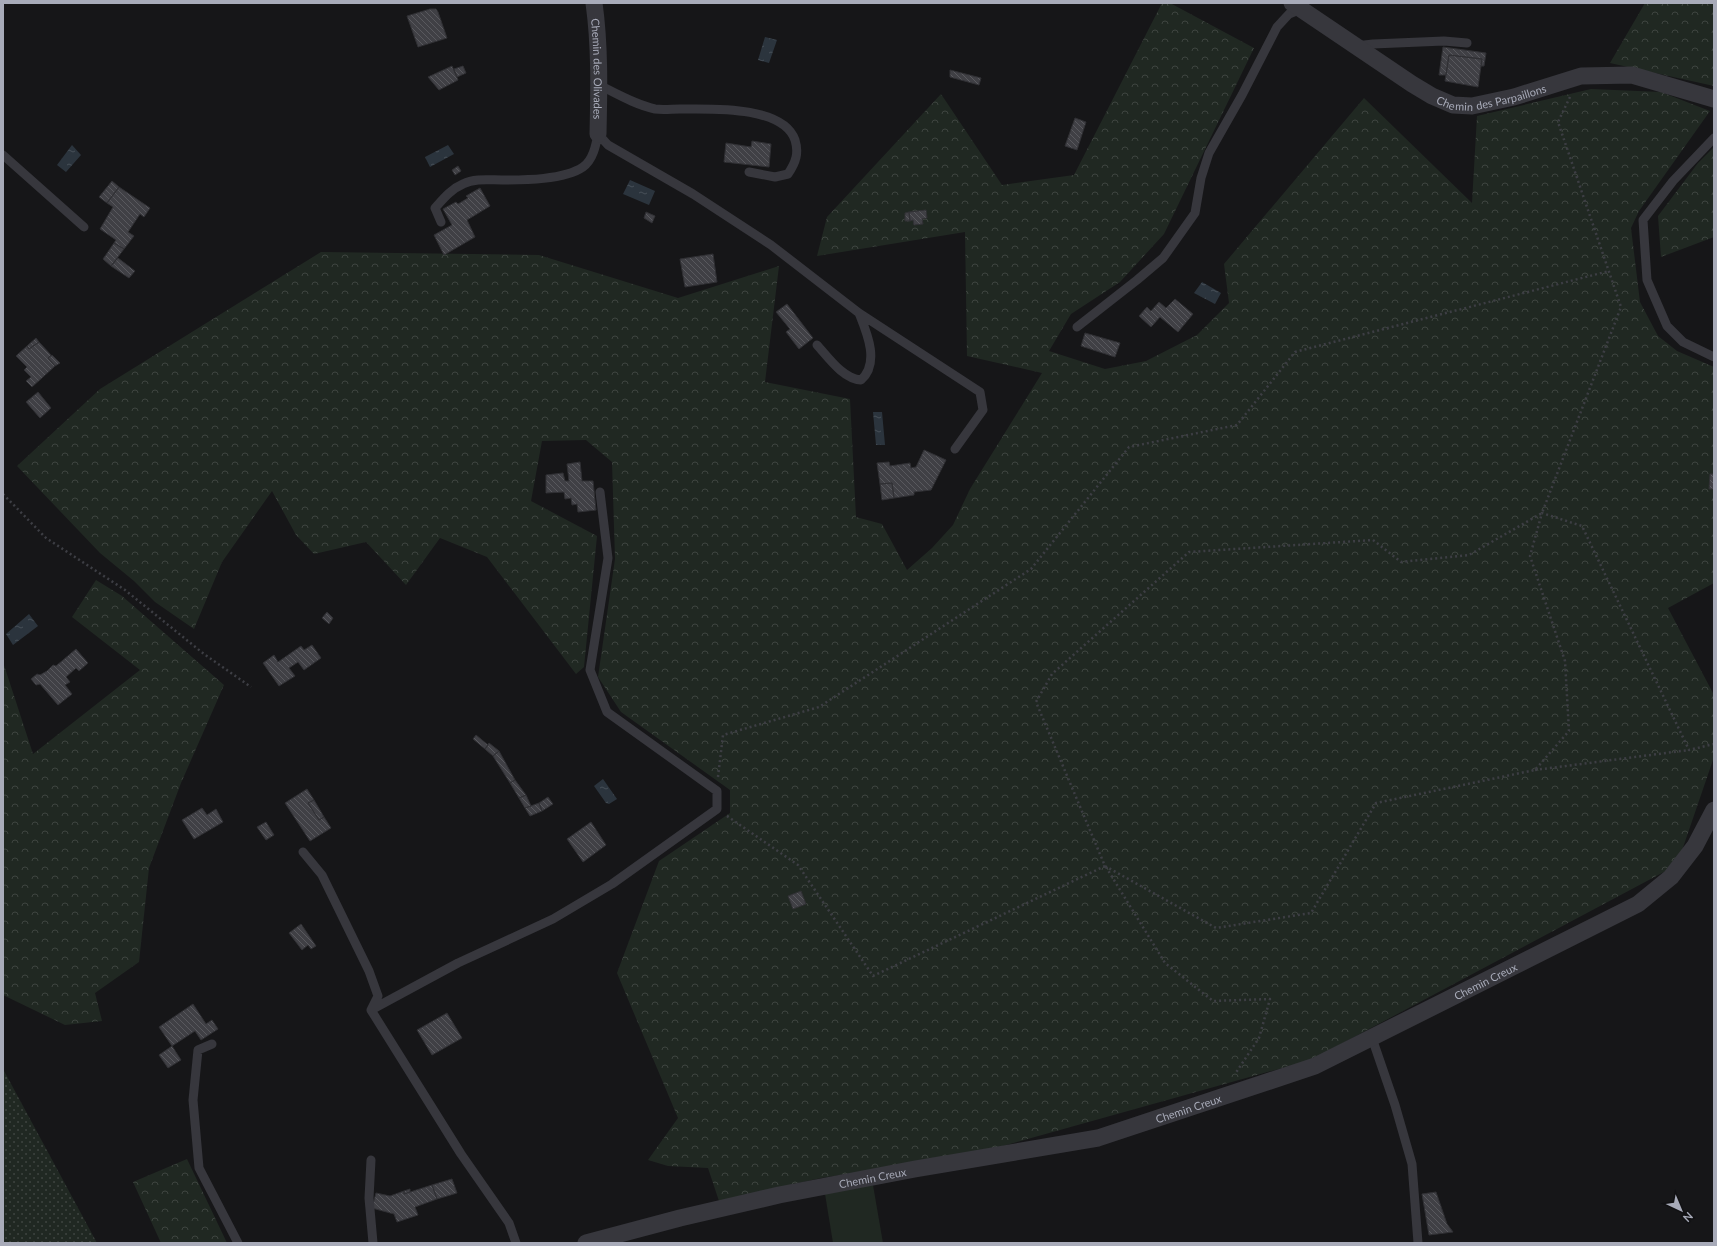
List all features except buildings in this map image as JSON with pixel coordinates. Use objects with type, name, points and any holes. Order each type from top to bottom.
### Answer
[{"type":"street","name":"Chemin des Olivades","points":[[594,3],[597,24],[599,85],[598,134]]},
{"type":"street","name":"Chemin des Parpaillons","points":[[1297,6],[1432,96],[1453,105],[1472,106],[1514,97],[1581,76],[1632,75],[1714,100]]},
{"type":"street","name":"Chemin Creux","points":[[586,1243],[680,1218],[779,1195],[915,1169],[1098,1138],[1315,1066],[1638,904],[1671,877],[1695,846],[1714,810]]},
{"type":"lane","points":[[1077,327],[1163,258],[1195,213],[1200,178],[1209,153],[1242,95],[1277,27],[1297,6]]},
{"type":"lane","points":[[1355,46],[1444,41],[1467,43]]},
{"type":"lane","points":[[599,85],[623,97],[656,109],[731,110],[768,117],[782,123],[793,133],[798,148],[794,165],[788,174],[775,177],[749,172]]},
{"type":"lane","points":[[441,222],[435,208],[447,194],[463,184],[479,180],[532,180],[565,174],[584,167],[594,150],[598,134]]},
{"type":"lane","points":[[598,134],[608,145],[692,194],[771,245],[859,312],[980,392],[983,410],[955,449]]},
{"type":"lane","points":[[1714,138],[1673,181],[1643,220],[1646,280],[1667,326],[1683,342],[1714,357]]},
{"type":"lane","points":[[3,155],[84,227]]},
{"type":"lane","points":[[817,345],[853,380],[861,380],[867,374],[871,359],[869,338],[859,312]]},
{"type":"lane","points":[[371,1010],[458,963],[553,918],[605,888],[717,809],[716,791],[607,712],[590,670],[608,558],[600,492]]},
{"type":"lane","points":[[303,852],[322,875],[369,971],[378,996],[371,1010]]},
{"type":"lane","points":[[371,1010],[461,1154],[509,1223],[516,1243]]},
{"type":"lane","points":[[1372,1038],[1395,1105],[1412,1164],[1418,1243]]},
{"type":"lane","points":[[212,1044],[198,1050],[193,1100],[199,1168],[238,1243]]},
{"type":"lane","points":[[371,1160],[369,1198],[373,1243]]},
{"type":"path","points":[[1535,770],[1569,731],[1565,661],[1530,556],[1542,513],[1621,307],[1558,122],[1581,76]]},
{"type":"path","points":[[716,791],[723,735],[818,707],[1031,569],[1129,447],[1236,426],[1295,352],[1609,271]]},
{"type":"path","points":[[3,494],[46,538],[125,590],[204,654],[251,687]]},
{"type":"path","points":[[1221,1097],[1259,1038],[1270,999],[1213,1001],[1165,963],[1105,866],[1036,702],[1052,674],[1189,552],[1372,540],[1400,562],[1469,555],[1542,513],[1582,526],[1688,750]]},
{"type":"path","points":[[1105,866],[1216,928],[1311,913],[1376,803],[1535,770],[1688,750],[1714,744]]},
{"type":"path","points":[[717,809],[798,865],[873,976],[1105,866]]},
{"type":"green space","points":[[1162,3],[1170,3],[1254,48],[1164,234],[1120,282],[1071,314],[1049,351],[1105,369],[1146,361],[1197,335],[1229,303],[1224,264],[1364,98],[1472,203],[1477,116],[1591,89],[1661,92],[1710,111],[1639,211],[1631,228],[1640,302],[1658,336],[1677,351],[1714,367],[1714,583],[1668,608],[1714,695],[1714,757],[1677,865],[1311,1060],[970,1155],[821,1178],[719,1201],[708,1168],[668,1166],[648,1160],[678,1118],[617,973],[659,861],[730,813],[730,790],[621,712],[598,677],[615,559],[612,462],[586,440],[542,441],[531,501],[597,536],[584,667],[576,674],[487,557],[440,538],[406,585],[366,542],[314,554],[296,535],[272,491],[222,562],[194,629],[155,602],[134,581],[100,553],[17,466],[100,389],[321,252],[539,255],[678,298],[779,266],[765,382],[850,399],[856,517],[882,524],[907,570],[932,548],[953,525],[970,489],[1042,373],[967,356],[965,232],[817,256],[827,217],[941,94],[1002,185],[1074,175]]},
{"type":"green space","points":[[1645,3],[1714,3],[1714,86],[1610,63]]},
{"type":"green space","points":[[1714,147],[1714,237],[1661,257],[1658,216],[1698,163]]},
{"type":"green space","points":[[96,580],[122,596],[224,685],[181,783],[149,868],[139,962],[95,993],[102,1021],[65,1025],[3,995],[3,662],[33,754],[140,670],[72,617]]},
{"type":"green space","points":[[3,1069],[97,1243],[3,1243]]},
{"type":"green space","points":[[187,1159],[227,1243],[161,1243],[133,1182]]},
{"type":"green space","points":[[873,1185],[883,1243],[833,1243],[825,1194]]},
{"type":"water","points":[[765,37],[777,40],[769,63],[758,60]]},
{"type":"water","points":[[72,145],[81,155],[66,172],[57,165]]},
{"type":"water","points":[[448,145],[454,154],[430,167],[425,157]]},
{"type":"water","points":[[630,180],[655,191],[649,205],[623,194]]},
{"type":"water","points":[[1202,282],[1221,293],[1215,304],[1194,293]]},
{"type":"water","points":[[873,412],[882,412],[885,445],[876,445]]},
{"type":"water","points":[[29,614],[38,626],[13,645],[6,634]]},
{"type":"water","points":[[603,779],[617,799],[609,804],[606,803],[594,786]]}]
